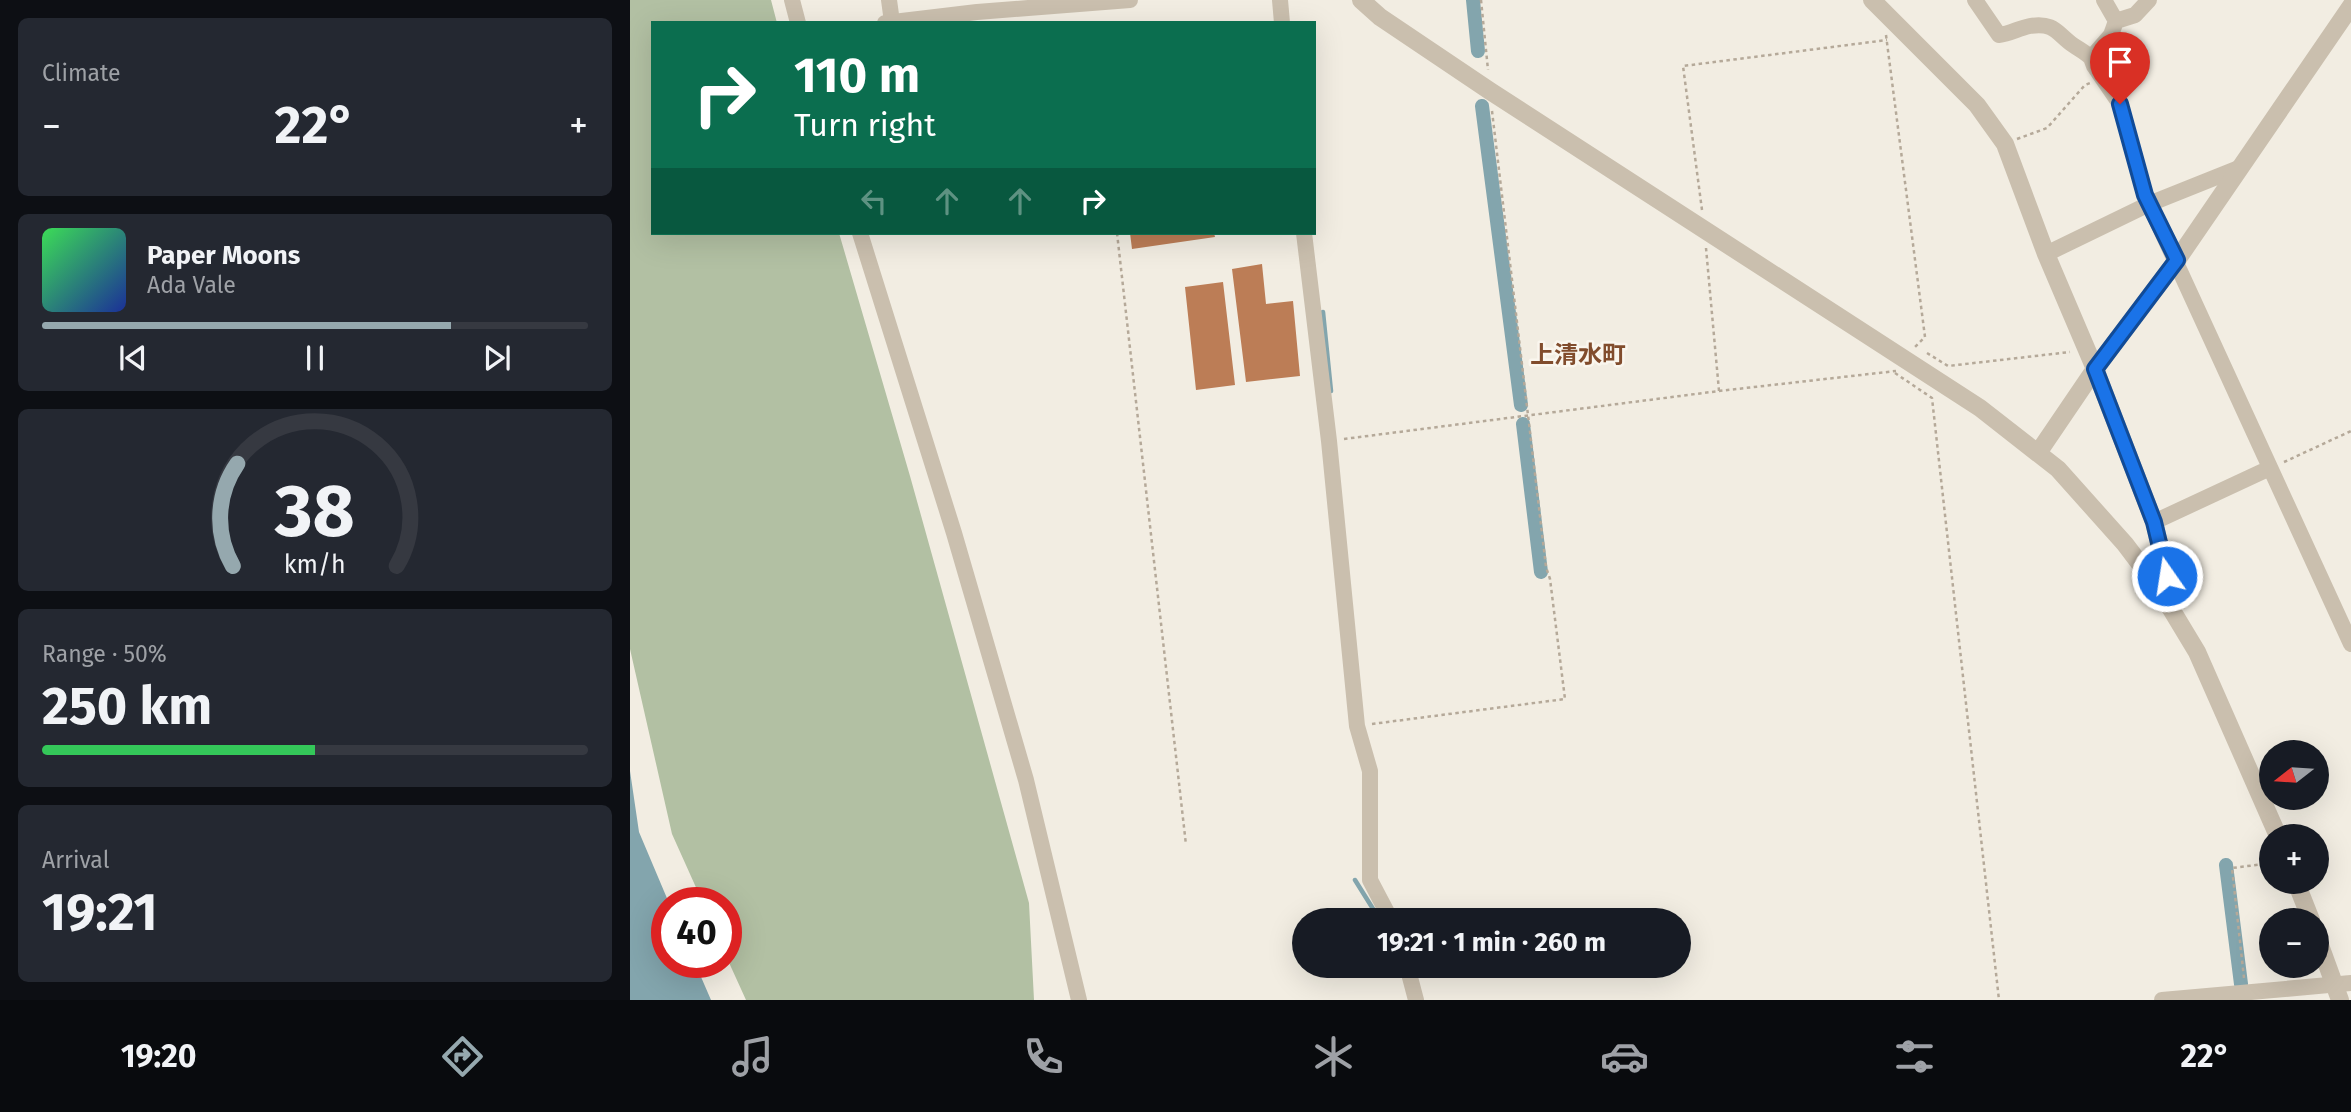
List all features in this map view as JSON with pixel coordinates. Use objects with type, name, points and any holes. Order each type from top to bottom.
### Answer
[{"type":"street","points":[[792,0],[798,21]]},
{"type":"street","points":[[889,0],[892,21]]},
{"type":"street","points":[[900,21],[1130,0]]},
{"type":"street","points":[[1280,0],[1282,21]]},
{"type":"street","points":[[1361,0],[1380,18],[1704,229],[1899,365],[1980,408],[2058,469],[2125,544],[2159,589],[2208,675],[2273,824]]},
{"type":"street","points":[[1975,0],[1998,35],[2009,34],[2029,26],[2059,30],[2091,58],[2120,104],[2149,204],[2351,644]]},
{"type":"street","points":[[2091,58],[2111,35],[2116,21],[2104,0]]},
{"type":"street","points":[[2116,21],[2135,15],[2149,0]]},
{"type":"street","points":[[1878,5],[1978,105],[2005,144],[2046,254],[2095,369],[2154,522],[2167,576],[2159,589]]},
{"type":"street","points":[[2038,453],[2095,369],[2177,260],[2347,6]]},
{"type":"street","points":[[2046,254],[2149,204],[2239,168]]},
{"type":"street","points":[[861,235],[954,533],[1022,767],[1079,1000]]},
{"type":"street","points":[[1304,235],[1329,441],[1357,726],[1370,771],[1370,880],[1385,908]]},
{"type":"street","points":[[2154,522],[2270,468]]},
{"type":"street","points":[[2162,1000],[2246,993],[2342,990],[2329,962]]},
{"type":"street","points":[[1410,978],[1416,1000]]},
{"type":"path","points":[[1357,726],[1565,699],[1550,579],[1546,567],[1481,0]]},
{"type":"path","points":[[1329,441],[1899,365],[1925,337],[1887,40],[1878,5]]},
{"type":"path","points":[[1719,391],[1704,229],[1683,66],[1887,40]]},
{"type":"path","points":[[2005,144],[2047,128],[2085,85],[2103,77]]},
{"type":"path","points":[[1117,235],[1186,845]]},
{"type":"path","points":[[1926,353],[1948,366],[2087,350]]},
{"type":"path","points":[[1899,365],[1932,398],[1999,1000]]},
{"type":"path","points":[[2270,468],[2351,431]]},
{"type":"path","points":[[2246,993],[2232,868],[2259,865]]},
{"type":"green space","points":[[630,0],[771,0],[776,21],[651,21],[651,235],[840,235],[1029,903],[1034,1000],[746,1000],[736,978],[742,978],[742,887],[696,887],[672,834],[630,649]]},
{"type":"water","points":[[630,771],[639,832],[662,887],[651,887],[651,978],[701,978],[711,1000],[630,1000]]},
{"type":"building","points":[[1130,235],[1215,237],[1132,249]]},
{"type":"building","points":[[1262,264],[1266,304],[1293,301],[1300,376],[1246,382],[1232,269]]},
{"type":"building","points":[[1223,282],[1235,385],[1196,390],[1185,287]]},
{"type":"waterway","points":[[1473,0],[1478,51]]},
{"type":"waterway","points":[[1482,106],[1521,405]]},
{"type":"waterway","points":[[1323,312],[1331,391]]},
{"type":"waterway","points":[[1523,424],[1541,572]]},
{"type":"waterway","points":[[2226,865],[2241,984]]},
{"type":"waterway","points":[[1355,880],[1372,908]]},
{"type":"district","name":"上清水町","points":[[1578,355]]},
{"type":"route","points":[[2120,104],[2145,195],[2177,260],[2095,369],[2154,522],[2165,558],[2167,576]]}]
